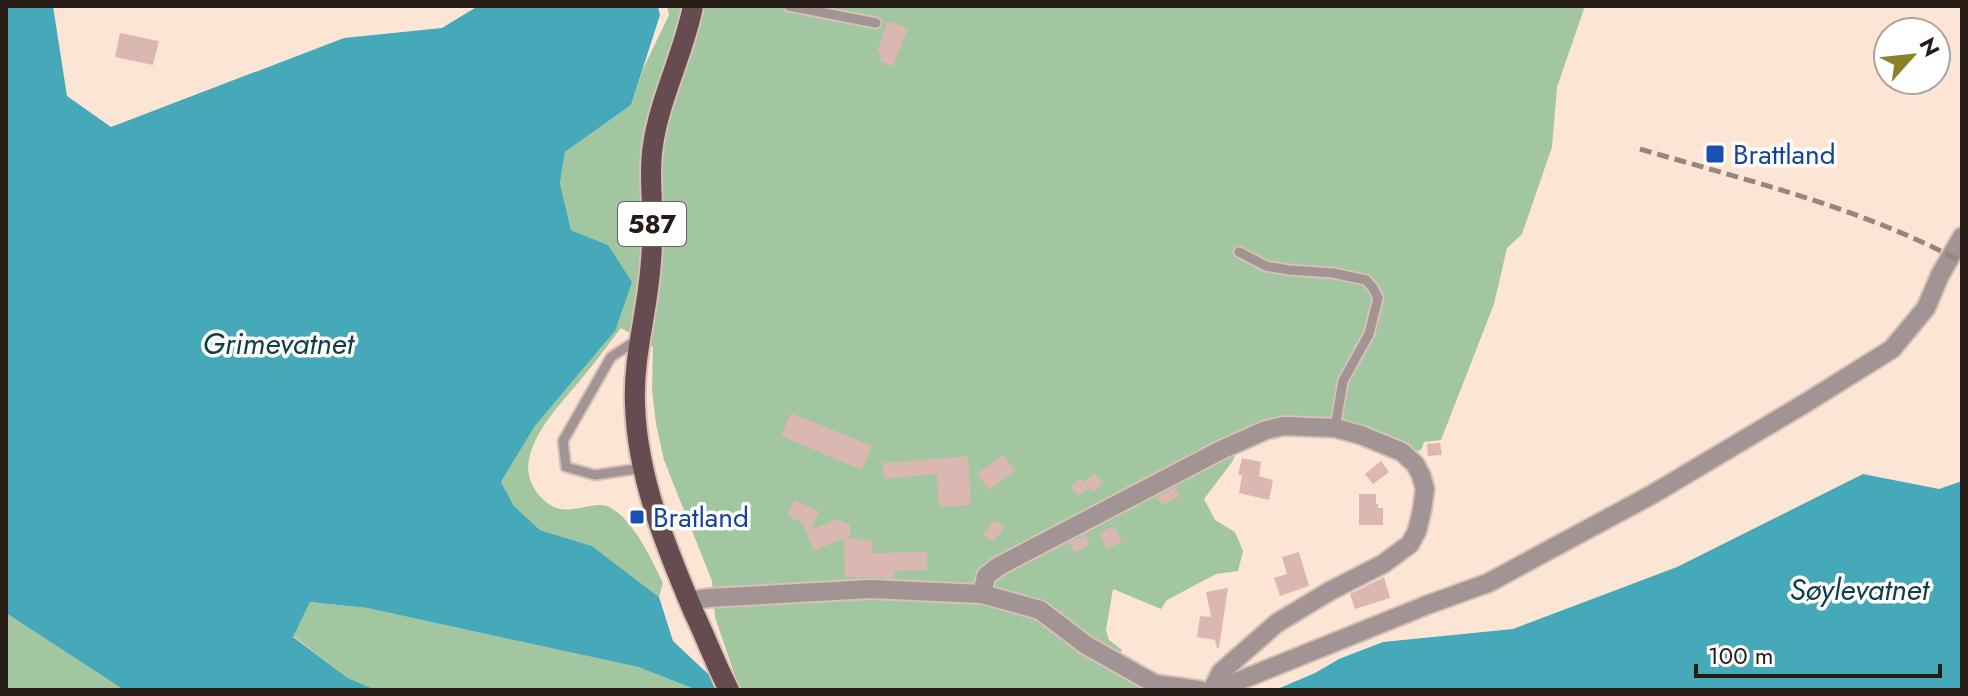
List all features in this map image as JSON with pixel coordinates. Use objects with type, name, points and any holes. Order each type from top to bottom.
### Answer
[{"type":"main road","name":"587","points":[[693,6],[653,144],[650,273],[636,361],[635,404],[638,446],[649,490],[676,571],[725,683]]},
{"type":"street","points":[[1214,690],[1488,583],[1653,494],[1804,404],[1892,349],[1926,308],[1940,275],[1962,237]]},
{"type":"street","points":[[982,594],[986,576],[999,566],[1221,450],[1266,430],[1284,426],[1335,428],[1402,452],[1415,464],[1425,489],[1417,531],[1410,544],[1383,564],[1277,623],[1221,672],[1214,690]]},
{"type":"street","points":[[689,601],[871,589],[982,594],[1040,610],[1086,645],[1155,684],[1199,690]]},
{"type":"lane","points":[[792,6],[876,23]]},
{"type":"lane","points":[[1239,252],[1266,266],[1333,273],[1366,280],[1373,288],[1378,298],[1369,334],[1343,381],[1335,428]]},
{"type":"lane","points":[[640,338],[611,357],[563,441],[566,467],[595,475],[643,468]]},
{"type":"green space","points":[[667,6],[1585,6],[1557,87],[1552,147],[1522,234],[1507,248],[1494,304],[1441,440],[1424,442],[1421,450],[1411,452],[1387,438],[1247,433],[1232,462],[1204,499],[1215,520],[1235,532],[1243,551],[1238,571],[1216,574],[1167,600],[1161,609],[1113,589],[1106,630],[1109,640],[1122,650],[1117,659],[1182,690],[745,690],[739,688],[715,617],[712,581],[664,460],[652,390],[653,347],[621,328],[544,426],[532,448],[528,466],[533,486],[552,506],[567,510],[605,505],[627,522],[642,542],[663,583],[659,597],[592,546],[540,530],[514,506],[501,482],[535,426],[615,331],[608,245],[571,230],[560,183],[565,152],[631,105],[643,69],[669,15]]},
{"type":"green space","points":[[310,602],[367,608],[638,667],[697,690],[376,690],[348,678],[293,636]]},
{"type":"green space","points":[[6,613],[124,690],[6,690]]},
{"type":"water","name":"Grimevatnet","points":[[6,6],[53,6],[67,96],[111,127],[344,38],[442,28],[478,6],[658,6],[660,15],[631,105],[565,152],[560,183],[571,230],[608,245],[632,282],[615,331],[535,426],[501,482],[514,506],[540,530],[592,546],[659,597],[673,641],[707,673],[745,690],[697,690],[638,667],[367,608],[310,602],[293,637],[348,678],[376,690],[124,690],[6,613]]},
{"type":"water","name":"Søylevatnet","points":[[1863,474],[1939,489],[1962,481],[1962,690],[1275,690],[1383,642],[1513,629],[1677,567]]},
{"type":"building","points":[[888,21],[908,28],[893,66],[880,61],[882,54],[877,52]]},
{"type":"building","points":[[120,33],[159,41],[153,65],[115,57]]},
{"type":"building","points":[[791,413],[872,446],[862,470],[781,436]]},
{"type":"building","points":[[1440,443],[1442,455],[1428,456],[1427,444]]},
{"type":"building","points":[[1003,455],[1015,470],[989,490],[977,474]]},
{"type":"building","points":[[968,456],[971,505],[939,507],[937,474],[884,479],[883,463]]},
{"type":"building","points":[[1242,458],[1261,462],[1259,476],[1273,480],[1269,500],[1239,493],[1242,475],[1238,475]]},
{"type":"building","points":[[1381,461],[1389,472],[1373,484],[1365,474]]},
{"type":"building","points":[[1094,473],[1103,483],[1093,492],[1084,482]]},
{"type":"building","points":[[1080,478],[1089,488],[1079,496],[1071,487]]},
{"type":"building","points":[[1175,487],[1180,496],[1161,505],[1157,497]]},
{"type":"building","points":[[1359,494],[1376,494],[1378,508],[1383,508],[1383,525],[1359,525]]},
{"type":"building","points":[[794,500],[819,511],[811,530],[837,519],[850,525],[850,536],[846,538],[873,541],[872,553],[927,552],[927,570],[894,571],[894,578],[845,577],[844,538],[814,551],[802,522],[787,516]]},
{"type":"building","points":[[994,520],[1004,527],[994,542],[983,535]]},
{"type":"building","points":[[1114,526],[1122,542],[1107,549],[1099,533]]},
{"type":"building","points":[[1085,535],[1090,544],[1074,551],[1069,543]]},
{"type":"building","points":[[1299,552],[1309,586],[1280,596],[1274,578],[1287,574],[1282,557]]},
{"type":"building","points":[[1384,577],[1390,598],[1355,609],[1350,594]]},
{"type":"building","points":[[1228,588],[1217,648],[1215,640],[1197,637],[1200,616],[1211,617],[1206,592]]},
{"type":"railway","points":[[1640,149],[1845,211],[1962,262]]},
{"type":"place","name":"Brattland","points":[[1715,154]]},
{"type":"place","name":"Bratland","points":[[637,517]]}]
